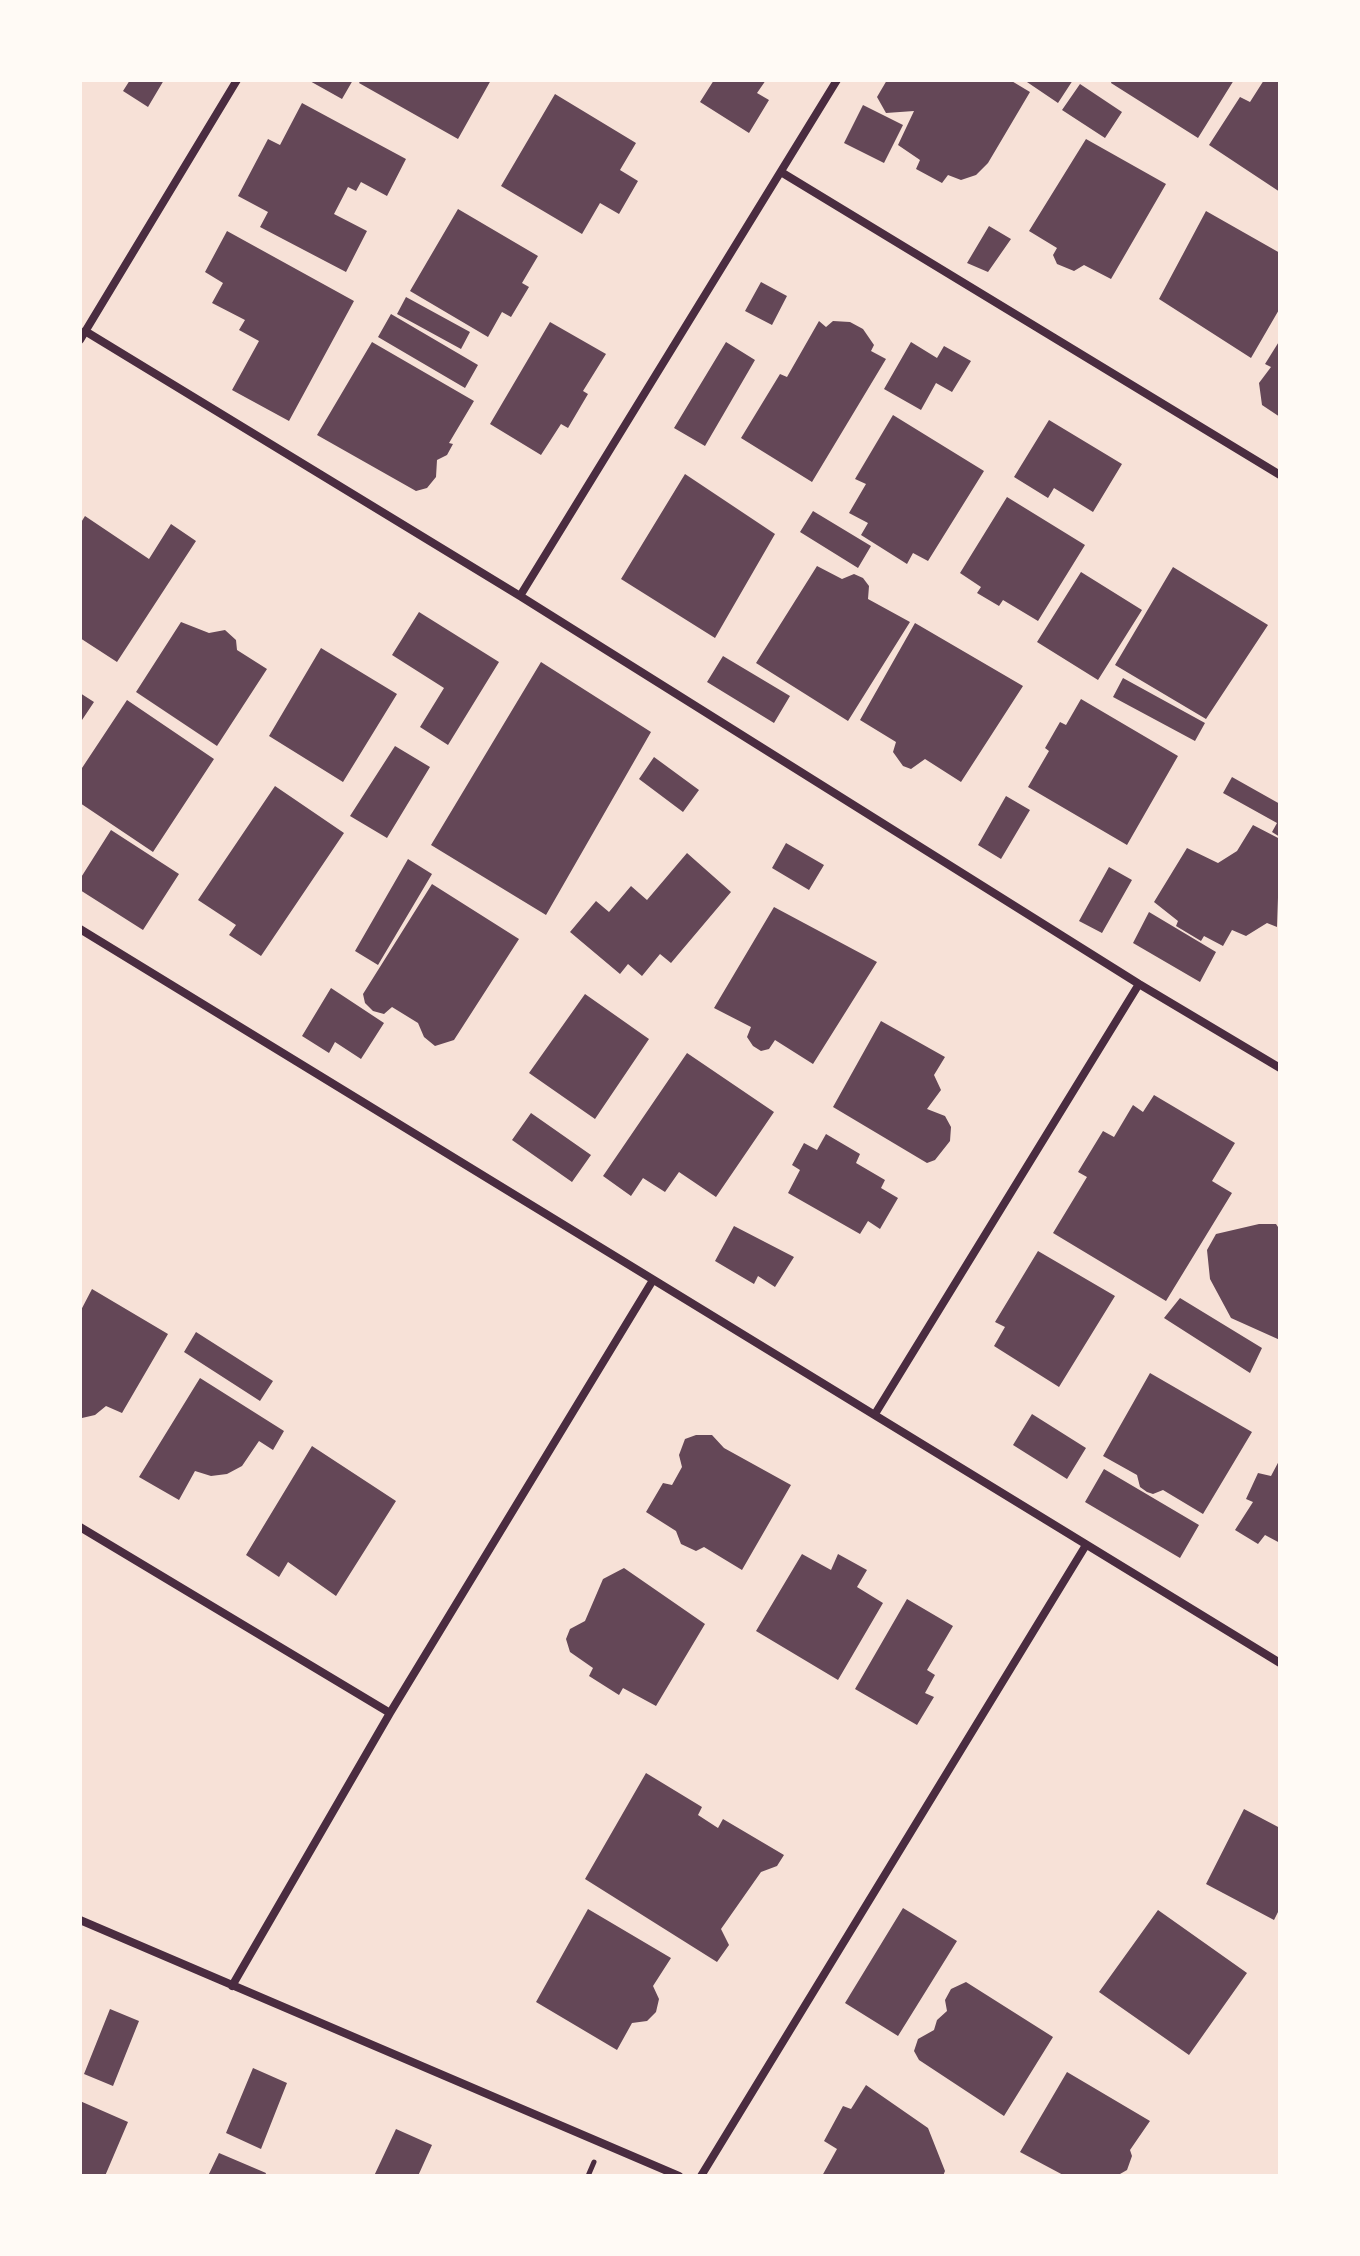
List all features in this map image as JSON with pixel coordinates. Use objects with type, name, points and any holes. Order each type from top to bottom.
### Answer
[{"type":"street","points":[[237,80],[83,336],[520,596],[1139,984],[1280,1068]]},
{"type":"street","points":[[520,596],[837,80]]},
{"type":"street","points":[[781,172],[1280,475]]},
{"type":"street","points":[[80,929],[1280,1663]]},
{"type":"street","points":[[875,1414],[1139,984]]},
{"type":"street","points":[[232,1986],[390,1713],[653,1280]]},
{"type":"street","points":[[80,1527],[390,1713]]},
{"type":"street","points":[[701,2176],[1086,1545]]},
{"type":"street","points":[[80,1920],[679,2176]]},
{"type":"building","points":[[130,80],[164,80],[148,107],[123,91]]},
{"type":"building","points":[[308,80],[353,80],[342,99]]},
{"type":"building","points":[[361,80],[491,80],[458,139],[359,83]]},
{"type":"building","points":[[714,80],[766,80],[757,93],[769,100],[749,133],[700,102]]},
{"type":"building","points":[[887,80],[1010,80],[1030,92],[988,163],[976,175],[961,180],[948,175],[942,183],[916,169],[920,160],[898,145],[914,111],[886,113],[877,97]]},
{"type":"building","points":[[1024,80],[1073,80],[1058,103]]},
{"type":"building","points":[[1112,80],[1234,80],[1198,138],[1111,83]]},
{"type":"building","points":[[1264,80],[1280,80],[1280,192],[1209,145],[1240,97],[1250,102]]},
{"type":"building","points":[[1080,84],[1122,112],[1105,138],[1062,110]]},
{"type":"building","points":[[555,94],[636,143],[620,170],[638,181],[619,214],[600,203],[582,234],[501,186]]},
{"type":"building","points":[[302,103],[406,159],[387,196],[361,182],[356,191],[348,187],[334,214],[367,231],[346,272],[260,227],[268,212],[238,196],[268,139],[280,145]]},
{"type":"building","points":[[863,105],[903,125],[884,163],[844,143]]},
{"type":"building","points":[[1086,139],[1166,184],[1111,279],[1084,265],[1074,271],[1057,264],[1053,255],[1057,248],[1029,231]]},
{"type":"building","points":[[458,209],[538,256],[522,283],[529,287],[511,317],[502,312],[488,337],[410,291]]},
{"type":"building","points":[[1206,211],[1280,253],[1280,308],[1251,358],[1159,299]]},
{"type":"building","points":[[989,226],[1011,239],[988,272],[967,263]]},
{"type":"building","points":[[227,231],[354,301],[289,421],[232,390],[259,341],[239,330],[245,320],[212,303],[223,283],[205,272]]},
{"type":"building","points":[[761,282],[787,296],[772,325],[745,311]]},
{"type":"building","points":[[406,297],[470,332],[461,349],[397,314]]},
{"type":"building","points":[[391,314],[478,365],[465,388],[378,337]]},
{"type":"building","points":[[819,321],[826,327],[833,321],[850,322],[863,329],[874,345],[871,351],[886,359],[812,482],[741,438],[780,374],[787,377]]},
{"type":"building","points":[[550,322],[606,354],[583,391],[588,394],[568,428],[561,424],[541,455],[490,424]]},
{"type":"building","points":[[1280,340],[1280,417],[1262,405],[1259,383],[1271,367],[1265,364]]},
{"type":"building","points":[[372,342],[474,401],[449,443],[453,444],[447,455],[437,460],[436,477],[427,488],[416,491],[317,435]]},
{"type":"building","points":[[726,342],[755,360],[705,446],[674,428]]},
{"type":"building","points":[[911,342],[937,358],[944,346],[971,361],[952,392],[936,383],[921,410],[884,389]]},
{"type":"building","points":[[893,415],[984,471],[928,561],[913,553],[907,564],[861,535],[868,523],[849,513],[866,484],[855,479]]},
{"type":"building","points":[[1049,420],[1122,464],[1093,512],[1054,488],[1048,498],[1014,477]]},
{"type":"building","points":[[685,474],[775,534],[715,638],[621,579]]},
{"type":"building","points":[[1007,497],[1085,545],[1038,621],[1003,600],[999,606],[977,593],[981,587],[960,573]]},
{"type":"building","points":[[813,511],[871,546],[858,568],[800,532]]},
{"type":"building","points":[[85,516],[149,559],[171,524],[196,541],[117,662],[80,638],[80,524]]},
{"type":"building","points":[[817,566],[842,579],[854,574],[863,578],[869,586],[868,599],[910,622],[848,721],[756,663]]},
{"type":"building","points":[[1173,567],[1268,625],[1206,719],[1115,665]]},
{"type":"building","points":[[1081,572],[1142,610],[1098,680],[1037,642]]},
{"type":"building","points":[[419,612],[499,662],[448,745],[420,727],[444,688],[392,655]]},
{"type":"building","points":[[181,622],[209,633],[225,630],[236,640],[237,650],[267,669],[217,746],[136,692]]},
{"type":"building","points":[[915,623],[1023,686],[961,782],[925,759],[911,769],[903,766],[893,752],[896,742],[860,720]]},
{"type":"building","points":[[321,648],[397,694],[343,782],[269,736]]},
{"type":"building","points":[[723,656],[790,696],[774,723],[707,682]]},
{"type":"building","points":[[541,662],[651,732],[546,915],[431,845]]},
{"type":"building","points":[[1123,678],[1205,723],[1195,741],[1113,697]]},
{"type":"building","points":[[80,693],[94,702],[80,723]]},
{"type":"building","points":[[1081,699],[1178,756],[1127,845],[1028,787],[1049,751],[1045,748],[1060,722],[1066,725]]},
{"type":"building","points":[[127,700],[214,759],[153,852],[80,803],[80,771]]},
{"type":"building","points":[[395,746],[430,767],[387,838],[350,816]]},
{"type":"building","points":[[654,757],[699,790],[683,812],[639,779]]},
{"type":"building","points":[[1232,777],[1280,804],[1280,837],[1272,832],[1277,823],[1223,793]]},
{"type":"building","points":[[275,786],[344,833],[261,956],[229,935],[236,925],[198,900]]},
{"type":"building","points":[[1006,796],[1030,810],[1001,859],[978,845]]},
{"type":"building","points":[[1253,825],[1280,839],[1277,927],[1267,923],[1246,936],[1232,930],[1223,946],[1204,936],[1201,941],[1176,926],[1178,921],[1154,902],[1187,848],[1218,863],[1237,851]]},
{"type":"building","points":[[111,830],[179,874],[143,930],[80,890],[80,879]]},
{"type":"building","points":[[786,843],[824,865],[809,890],[772,868]]},
{"type":"building","points":[[687,853],[731,892],[671,963],[660,954],[642,976],[628,964],[620,974],[570,932],[596,901],[609,912],[631,886],[647,900]]},
{"type":"building","points":[[408,859],[432,874],[378,965],[355,951]]},
{"type":"building","points":[[1109,867],[1132,880],[1102,933],[1079,921]]},
{"type":"building","points":[[432,884],[519,939],[454,1040],[435,1046],[424,1037],[418,1023],[392,1007],[384,1014],[373,1011],[365,1003],[363,994]]},
{"type":"building","points":[[774,907],[877,962],[813,1064],[775,1040],[769,1049],[761,1051],[747,1037],[751,1027],[714,1008]]},
{"type":"building","points":[[1149,912],[1216,952],[1200,982],[1133,943]]},
{"type":"building","points":[[331,988],[384,1023],[361,1059],[335,1042],[329,1053],[302,1036]]},
{"type":"building","points":[[585,994],[649,1039],[595,1119],[529,1073]]},
{"type":"building","points":[[881,1021],[945,1057],[934,1075],[941,1090],[927,1109],[945,1116],[951,1127],[950,1141],[935,1160],[927,1163],[833,1107]]},
{"type":"building","points":[[687,1053],[774,1112],[716,1197],[679,1172],[665,1192],[643,1178],[631,1196],[603,1176]]},
{"type":"building","points":[[1154,1095],[1235,1143],[1212,1181],[1232,1193],[1166,1301],[1053,1233],[1087,1177],[1078,1172],[1103,1131],[1114,1137],[1133,1105],[1143,1112]]},
{"type":"building","points":[[531,1113],[591,1155],[572,1182],[512,1140]]},
{"type":"building","points":[[826,1134],[860,1154],[856,1163],[885,1180],[881,1188],[898,1198],[880,1229],[868,1221],[860,1234],[788,1193],[800,1170],[792,1165],[804,1143],[817,1150]]},
{"type":"building","points":[[1259,1224],[1276,1224],[1280,1230],[1280,1340],[1231,1318],[1210,1279],[1207,1250],[1216,1234]]},
{"type":"building","points":[[734,1226],[794,1257],[775,1287],[758,1276],[754,1284],[715,1261]]},
{"type":"building","points":[[1038,1251],[1115,1296],[1059,1387],[994,1346],[1005,1327],[995,1322]]},
{"type":"building","points":[[92,1289],[168,1334],[122,1413],[106,1406],[95,1415],[82,1418],[80,1312]]},
{"type":"building","points":[[1180,1298],[1262,1348],[1250,1373],[1164,1318]]},
{"type":"building","points":[[196,1332],[273,1381],[260,1401],[184,1352]]},
{"type":"building","points":[[1150,1373],[1252,1432],[1203,1514],[1163,1490],[1153,1494],[1147,1492],[1140,1487],[1137,1475],[1103,1456]]},
{"type":"building","points":[[200,1378],[284,1431],[273,1450],[259,1441],[242,1466],[227,1474],[211,1476],[195,1471],[179,1500],[139,1477]]},
{"type":"building","points":[[1032,1414],[1086,1448],[1067,1479],[1013,1445]]},
{"type":"building","points":[[712,1435],[724,1448],[791,1485],[742,1570],[704,1547],[696,1551],[681,1544],[676,1531],[646,1512],[663,1483],[672,1485],[682,1467],[679,1455],[685,1439]]},
{"type":"building","points":[[312,1446],[396,1501],[336,1596],[288,1562],[279,1577],[246,1555]]},
{"type":"building","points":[[1280,1459],[1280,1543],[1265,1535],[1258,1544],[1235,1530],[1253,1502],[1246,1499],[1258,1473],[1271,1476]]},
{"type":"building","points":[[1104,1469],[1199,1525],[1180,1558],[1085,1502]]},
{"type":"building","points":[[802,1554],[831,1570],[838,1554],[867,1570],[857,1587],[883,1603],[838,1680],[756,1631]]},
{"type":"building","points":[[624,1568],[705,1624],[656,1706],[623,1688],[619,1695],[589,1676],[593,1668],[570,1652],[566,1639],[570,1629],[585,1621],[603,1579]]},
{"type":"building","points":[[907,1599],[953,1626],[927,1670],[935,1675],[925,1693],[934,1697],[917,1725],[855,1689]]},
{"type":"building","points":[[646,1773],[702,1807],[698,1815],[718,1828],[723,1819],[784,1855],[777,1866],[761,1872],[721,1929],[729,1945],[717,1962],[585,1879]]},
{"type":"building","points":[[1244,1809],[1280,1828],[1280,1908],[1274,1920],[1206,1884]]},
{"type":"building","points":[[903,1908],[957,1941],[898,2036],[845,2003]]},
{"type":"building","points":[[588,1909],[671,1958],[653,1986],[659,1999],[656,2012],[647,2021],[632,2023],[617,2050],[536,2002]]},
{"type":"building","points":[[1158,1910],[1247,1973],[1189,2055],[1099,1992]]},
{"type":"building","points":[[966,1982],[1053,2037],[1004,2116],[919,2060],[914,2051],[918,2039],[934,2030],[937,2020],[947,2011],[945,2000],[951,1989]]},
{"type":"building","points":[[110,2009],[139,2021],[113,2086],[84,2074]]},
{"type":"building","points":[[253,2068],[287,2083],[261,2149],[226,2133]]},
{"type":"building","points":[[1067,2072],[1150,2121],[1130,2150],[1132,2156],[1127,2170],[1120,2174],[1065,2176],[1020,2152]]},
{"type":"building","points":[[866,2085],[928,2128],[945,2171],[943,2176],[822,2176],[837,2149],[824,2141],[843,2106],[851,2109]]},
{"type":"building","points":[[80,2101],[128,2122],[105,2176],[80,2176]]},
{"type":"building","points":[[396,2129],[432,2145],[418,2176],[374,2176]]},
{"type":"building","points":[[219,2153],[266,2173],[265,2176],[208,2176]]}]
